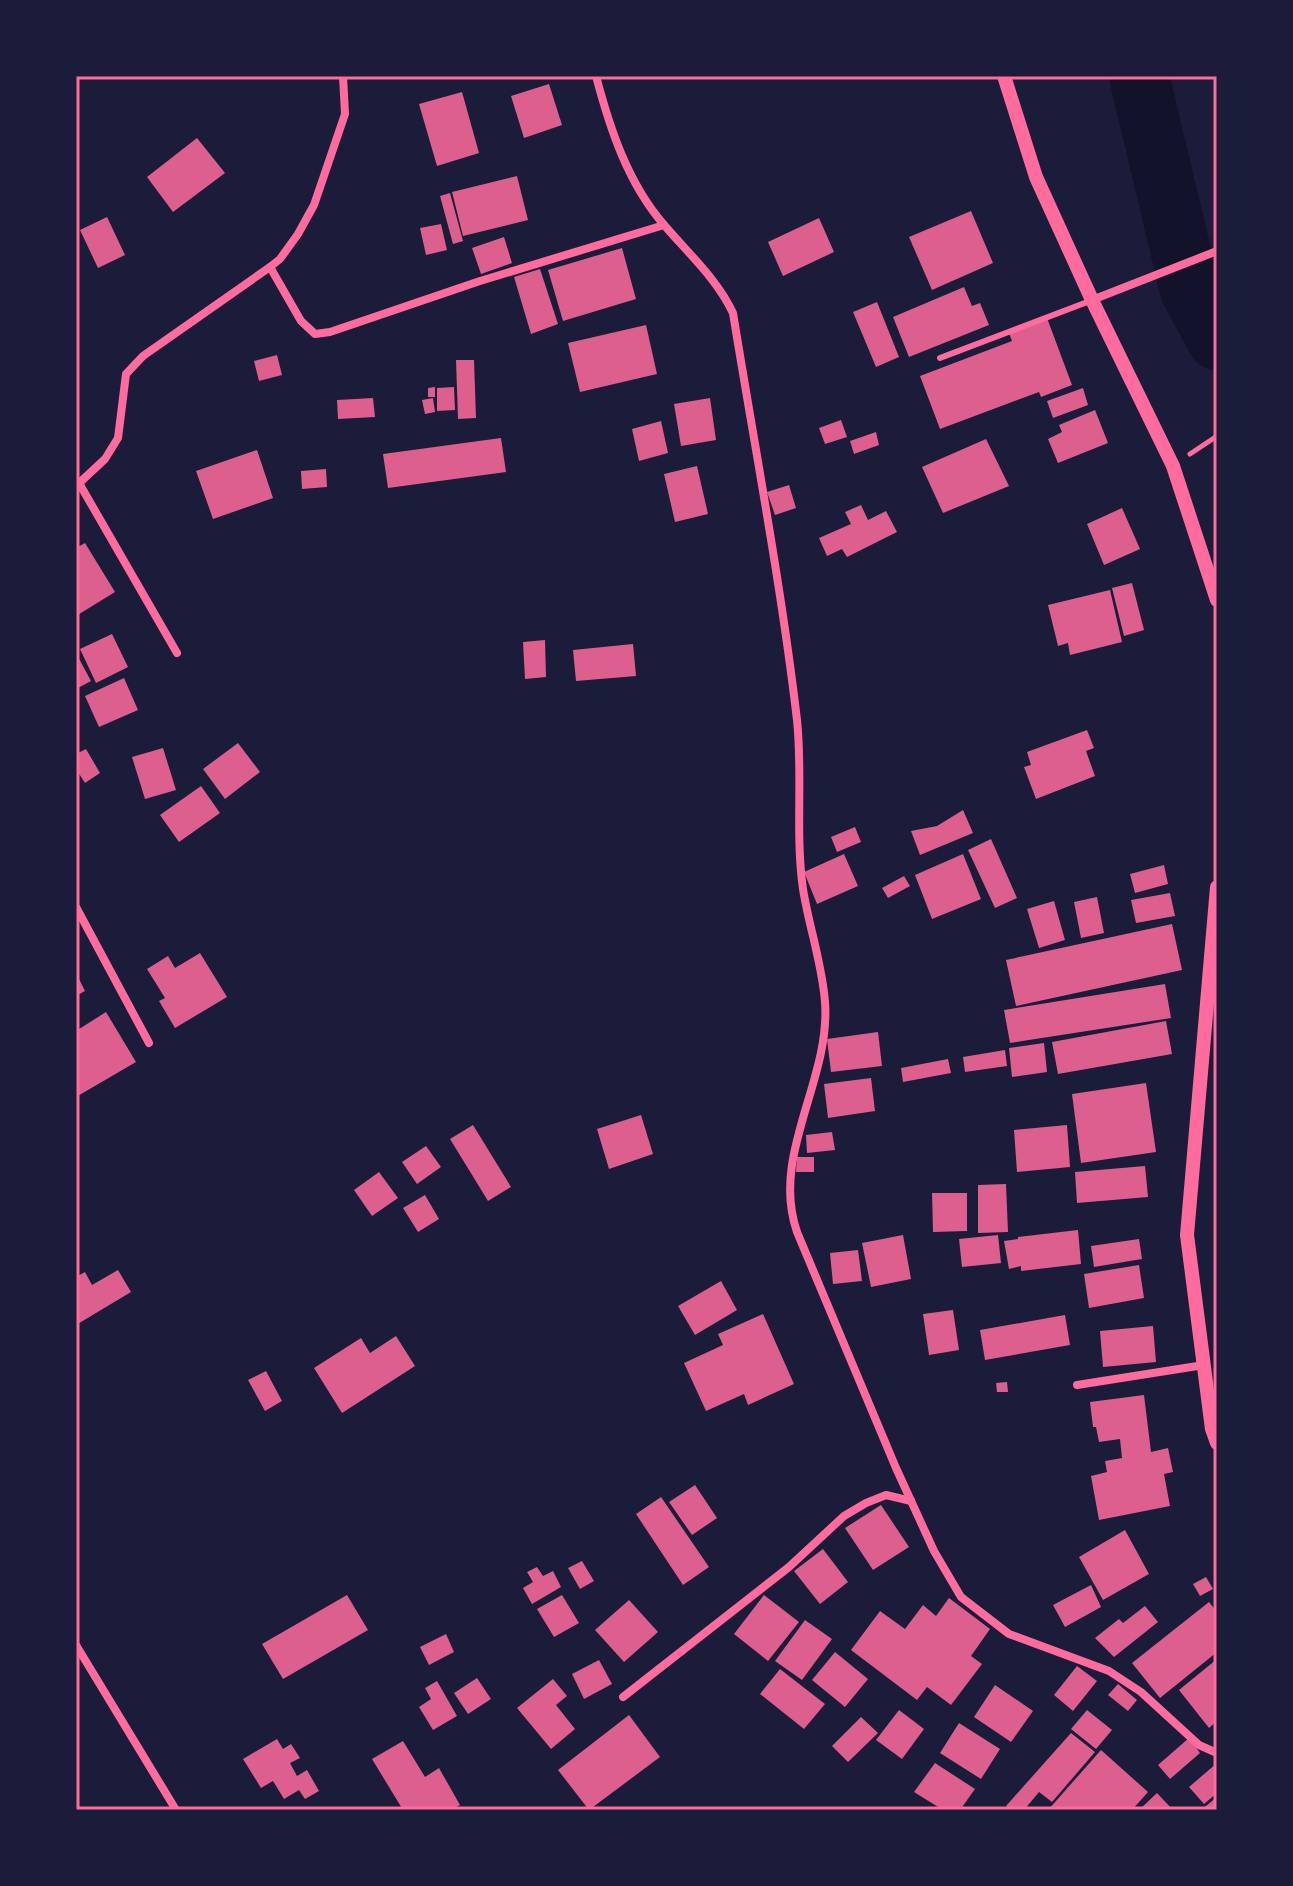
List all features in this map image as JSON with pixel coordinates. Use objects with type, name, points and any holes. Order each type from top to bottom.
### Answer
[{"type":"street","points":[[177,653],[78,485],[105,459],[118,438],[126,374],[143,356],[280,259],[298,234],[314,205],[345,114],[343,76]]},
{"type":"street","points":[[596,76],[623,159],[639,189],[664,225],[714,282],[733,313],[785,625],[797,724],[803,888],[826,1004],[822,1049],[791,1171],[790,1212],[911,1501],[934,1551],[961,1597],[1009,1634],[1109,1671],[1141,1692],[1199,1745],[1217,1753]]},
{"type":"street","points":[[1004,76],[1036,177],[1173,466],[1217,600]]},
{"type":"street","points":[[270,267],[301,321],[315,334],[330,332],[480,281],[664,225]]},
{"type":"street","points":[[1092,300],[1217,251]]},
{"type":"street","points":[[1217,887],[1187,1235],[1212,1429],[1217,1443]]},
{"type":"street","points":[[76,907],[149,1043]]},
{"type":"street","points":[[1077,1385],[1204,1365]]},
{"type":"street","points":[[623,1697],[789,1567],[844,1516],[886,1495],[911,1501]]},
{"type":"street","points":[[76,1645],[176,1810]]},
{"type":"lane","points":[[940,358],[1092,300]]},
{"type":"path","points":[[1206,443],[1217,436]]},
{"type":"building","points":[[549,84],[562,125],[524,138],[511,96]]},
{"type":"building","points":[[462,92],[479,153],[437,166],[419,104]]},
{"type":"building","points":[[197,138],[225,173],[173,212],[147,177]]},
{"type":"building","points":[[517,176],[528,220],[463,236],[452,192]]},
{"type":"building","points":[[450,193],[463,241],[453,244],[440,196]]},
{"type":"building","points":[[971,211],[993,263],[932,290],[909,237]]},
{"type":"building","points":[[107,217],[125,255],[98,268],[80,230]]},
{"type":"building","points":[[819,218],[834,252],[783,276],[768,242]]},
{"type":"building","points":[[441,224],[447,250],[426,255],[420,228]]},
{"type":"building","points":[[504,237],[512,263],[481,274],[472,248]]},
{"type":"building","points":[[622,248],[636,299],[563,321],[548,270]]},
{"type":"building","points":[[540,269],[558,324],[531,334],[514,277]]},
{"type":"building","points":[[964,287],[972,306],[980,303],[989,325],[909,357],[893,317]]},
{"type":"building","points":[[877,302],[899,357],[876,367],[853,312]]},
{"type":"building","points":[[1047,318],[1072,385],[1041,397],[1039,392],[940,429],[920,376],[1012,341],[1009,333]]},
{"type":"building","points":[[646,325],[657,374],[580,392],[568,343]]},
{"type":"building","points":[[277,355],[282,375],[259,381],[254,361]]},
{"type":"building","points":[[456,360],[474,360],[476,418],[458,419]]},
{"type":"building","points":[[435,387],[435,397],[428,397],[428,388]]},
{"type":"building","points":[[454,387],[455,410],[437,411],[437,388]]},
{"type":"building","points":[[1083,388],[1088,405],[1053,418],[1047,401]]},
{"type":"building","points":[[373,398],[375,417],[338,419],[337,400]]},
{"type":"building","points":[[433,398],[435,412],[425,414],[422,400]]},
{"type":"building","points":[[710,398],[716,440],[681,446],[674,404]]},
{"type":"building","points":[[1095,410],[1108,443],[1058,463],[1048,439],[1062,432],[1059,425]]},
{"type":"building","points":[[841,420],[847,437],[825,444],[819,428]]},
{"type":"building","points":[[661,421],[668,453],[639,461],[632,429]]},
{"type":"building","points":[[876,432],[879,445],[854,454],[850,441]]},
{"type":"building","points":[[501,438],[506,472],[388,488],[383,454]]},
{"type":"building","points":[[986,439],[1009,486],[943,513],[922,467]]},
{"type":"building","points":[[257,450],[273,498],[213,519],[196,471]]},
{"type":"building","points":[[697,466],[708,514],[675,522],[664,474]]},
{"type":"building","points":[[326,469],[327,487],[302,489],[301,471]]},
{"type":"building","points":[[789,485],[796,508],[775,515],[767,492]]},
{"type":"building","points":[[861,505],[868,520],[886,511],[897,532],[847,557],[842,549],[827,556],[819,538],[851,524],[845,512]]},
{"type":"building","points":[[1122,508],[1140,549],[1104,565],[1087,524]]},
{"type":"building","points":[[85,543],[115,592],[76,616],[76,548]]},
{"type":"building","points":[[1132,583],[1144,630],[1124,636],[1112,588]]},
{"type":"building","points":[[1110,590],[1122,642],[1070,655],[1068,643],[1058,646],[1048,605]]},
{"type":"building","points":[[112,634],[128,667],[96,683],[80,649]]},
{"type":"building","points":[[545,640],[546,677],[525,679],[523,642]]},
{"type":"building","points":[[633,644],[636,676],[576,681],[573,650]]},
{"type":"building","points":[[76,653],[91,681],[76,689]]},
{"type":"building","points":[[124,678],[138,710],[99,727],[85,696]]},
{"type":"building","points":[[1087,730],[1094,748],[1086,751],[1095,776],[1036,799],[1024,767],[1031,765],[1027,752]]},
{"type":"building","points":[[238,743],[260,772],[225,799],[203,769]]},
{"type":"building","points":[[163,748],[176,790],[145,799],[132,757]]},
{"type":"building","points":[[86,749],[100,773],[85,783],[76,769],[76,754]]},
{"type":"building","points":[[201,786],[220,813],[179,842],[160,815]]},
{"type":"building","points":[[963,810],[973,833],[920,855],[911,831],[937,826]]},
{"type":"building","points":[[855,827],[861,842],[837,852],[831,837]]},
{"type":"building","points":[[991,839],[1017,898],[995,908],[968,850]]},
{"type":"building","points":[[844,854],[858,886],[817,904],[804,872]]},
{"type":"building","points":[[963,854],[981,899],[932,919],[915,875]]},
{"type":"building","points":[[1164,865],[1168,884],[1135,893],[1130,874]]},
{"type":"building","points":[[904,876],[910,886],[888,898],[882,888]]},
{"type":"building","points":[[1170,893],[1175,916],[1136,923],[1131,900]]},
{"type":"building","points":[[1097,897],[1104,933],[1081,938],[1074,902]]},
{"type":"building","points":[[1054,901],[1065,940],[1039,948],[1027,909]]},
{"type":"building","points":[[1172,924],[1182,970],[1016,1006],[1006,960]]},
{"type":"building","points":[[200,953],[227,997],[175,1028],[159,1001],[165,998],[147,969],[168,956],[175,968]]},
{"type":"building","points":[[76,973],[85,991],[76,996]]},
{"type":"building","points":[[1165,984],[1171,1018],[1010,1043],[1004,1010]]},
{"type":"building","points":[[106,1012],[136,1062],[76,1097],[76,1031]]},
{"type":"building","points":[[1166,1021],[1172,1054],[1058,1074],[1052,1042]]},
{"type":"building","points":[[878,1032],[882,1066],[831,1072],[827,1039]]},
{"type":"building","points":[[1044,1043],[1047,1072],[1012,1077],[1009,1048]]},
{"type":"building","points":[[1005,1050],[1007,1066],[965,1072],[963,1057]]},
{"type":"building","points":[[948,1059],[951,1073],[903,1082],[901,1068]]},
{"type":"building","points":[[871,1078],[875,1111],[828,1118],[824,1084]]},
{"type":"building","points":[[1146,1083],[1156,1152],[1081,1163],[1072,1094]]},
{"type":"building","points":[[641,1115],[653,1154],[609,1169],[597,1129]]},
{"type":"building","points":[[473,1125],[511,1187],[488,1201],[450,1139]]},
{"type":"building","points":[[1067,1125],[1070,1167],[1017,1172],[1014,1130]]},
{"type":"building","points":[[832,1132],[835,1150],[807,1153],[806,1135]]},
{"type":"building","points":[[426,1146],[441,1167],[417,1184],[402,1162]]},
{"type":"building","points":[[797,1157],[814,1157],[814,1172],[796,1172]]},
{"type":"building","points":[[1145,1166],[1148,1197],[1077,1203],[1075,1172]]},
{"type":"building","points":[[379,1172],[398,1198],[372,1216],[354,1190]]},
{"type":"building","points":[[1006,1184],[1008,1232],[978,1233],[978,1185]]},
{"type":"building","points":[[932,1193],[967,1193],[967,1231],[933,1232]]},
{"type":"building","points":[[425,1195],[439,1219],[418,1232],[403,1208]]},
{"type":"building","points":[[1078,1230],[1081,1264],[1021,1271],[1021,1266],[1009,1269],[1004,1241]]},
{"type":"building","points":[[903,1235],[911,1279],[871,1287],[862,1243]]},
{"type":"building","points":[[998,1235],[1001,1263],[962,1267],[959,1239]]},
{"type":"building","points":[[1139,1239],[1142,1259],[1094,1267],[1091,1246]]},
{"type":"building","points":[[858,1250],[862,1281],[833,1284],[830,1253]]},
{"type":"building","points":[[1139,1265],[1144,1298],[1089,1308],[1084,1274]]},
{"type":"building","points":[[118,1270],[131,1292],[76,1325],[76,1277],[85,1272],[92,1285]]},
{"type":"building","points":[[721,1281],[737,1310],[695,1335],[678,1306]]},
{"type":"building","points":[[953,1310],[959,1350],[929,1355],[923,1314]]},
{"type":"building","points":[[763,1314],[794,1384],[748,1405],[744,1394],[706,1411],[684,1363],[723,1345],[718,1334]]},
{"type":"building","points":[[1065,1315],[1070,1345],[985,1360],[980,1330]]},
{"type":"building","points":[[1153,1326],[1156,1362],[1103,1367],[1100,1331]]},
{"type":"building","points":[[396,1336],[415,1366],[342,1413],[314,1368],[361,1338],[370,1353]]},
{"type":"building","points":[[266,1371],[282,1401],[265,1411],[248,1380]]},
{"type":"building","points":[[1007,1382],[1008,1392],[997,1392],[996,1383]]},
{"type":"building","points":[[1144,1395],[1151,1452],[1168,1448],[1173,1472],[1164,1474],[1170,1506],[1099,1520],[1091,1476],[1107,1472],[1105,1461],[1122,1458],[1120,1439],[1099,1442],[1096,1427],[1093,1427],[1090,1402]]},
{"type":"building","points":[[695,1485],[717,1518],[692,1535],[669,1502]]},
{"type":"building","points":[[661,1497],[709,1567],[683,1585],[636,1514]]},
{"type":"building","points":[[881,1505],[909,1547],[873,1570],[845,1528]]},
{"type":"building","points":[[1125,1530],[1149,1574],[1103,1600],[1079,1557]]},
{"type":"building","points":[[823,1549],[848,1582],[820,1604],[794,1571]]},
{"type":"building","points":[[582,1561],[594,1581],[580,1589],[568,1568]]},
{"type":"building","points":[[537,1567],[543,1576],[553,1571],[561,1587],[532,1604],[523,1588],[533,1582],[527,1572]]},
{"type":"building","points":[[1206,1577],[1213,1589],[1200,1596],[1193,1584]]},
{"type":"building","points":[[1091,1585],[1101,1607],[1065,1627],[1053,1605]]},
{"type":"building","points":[[347,1595],[368,1630],[283,1679],[262,1644]]},
{"type":"building","points":[[562,1595],[579,1623],[554,1637],[537,1609]]},
{"type":"building","points":[[764,1595],[799,1622],[768,1661],[734,1634]]},
{"type":"building","points":[[949,1598],[990,1629],[971,1656],[982,1664],[951,1705],[927,1687],[917,1700],[851,1650],[880,1611],[905,1629],[923,1605],[936,1616]]},
{"type":"building","points":[[629,1600],[658,1632],[624,1662],[595,1630]]},
{"type":"building","points":[[1209,1602],[1217,1612],[1217,1652],[1160,1698],[1132,1663]]},
{"type":"building","points":[[1145,1606],[1158,1622],[1114,1657],[1095,1638],[1119,1619],[1123,1623]]},
{"type":"building","points":[[805,1620],[832,1639],[802,1680],[775,1661]]},
{"type":"building","points":[[446,1634],[454,1652],[429,1665],[420,1647]]},
{"type":"building","points":[[835,1652],[868,1679],[845,1707],[812,1680]]},
{"type":"building","points":[[1217,1659],[1217,1721],[1209,1728],[1179,1690]]},
{"type":"building","points":[[599,1660],[612,1684],[584,1699],[572,1674]]},
{"type":"building","points":[[1077,1666],[1097,1681],[1073,1711],[1054,1695]]},
{"type":"building","points":[[780,1669],[825,1704],[804,1729],[760,1694]]},
{"type":"building","points":[[477,1678],[491,1699],[468,1714],[454,1693]]},
{"type":"building","points":[[553,1679],[567,1696],[556,1705],[575,1729],[551,1749],[517,1708]]},
{"type":"building","points":[[437,1681],[457,1716],[433,1730],[419,1707],[431,1699],[425,1688]]},
{"type":"building","points":[[1118,1684],[1137,1700],[1128,1711],[1108,1695]]},
{"type":"building","points":[[995,1685],[1033,1711],[1011,1742],[974,1717]]},
{"type":"building","points":[[899,1710],[924,1729],[902,1759],[876,1740]]},
{"type":"building","points":[[1087,1710],[1112,1730],[1096,1749],[1071,1729]]},
{"type":"building","points":[[629,1715],[660,1757],[589,1810],[558,1770]]},
{"type":"building","points":[[861,1717],[878,1733],[848,1762],[832,1746]]},
{"type":"building","points":[[959,1723],[1000,1749],[981,1779],[940,1753]]},
{"type":"building","points":[[1071,1733],[1095,1752],[1052,1802],[1039,1792],[1024,1810],[1011,1810],[1006,1806]]},
{"type":"building","points":[[1189,1738],[1200,1753],[1170,1779],[1158,1765]]},
{"type":"building","points":[[277,1739],[283,1749],[291,1744],[300,1758],[290,1763],[297,1776],[307,1770],[319,1791],[305,1799],[299,1790],[284,1799],[273,1781],[261,1788],[243,1759]]},
{"type":"building","points":[[403,1741],[425,1777],[439,1768],[460,1805],[451,1810],[403,1810],[372,1759]]},
{"type":"building","points":[[1101,1750],[1148,1792],[1132,1810],[1048,1810]]},
{"type":"building","points":[[935,1763],[975,1789],[960,1810],[943,1810],[914,1792]]},
{"type":"building","points":[[1217,1763],[1217,1793],[1204,1804],[1189,1787]]},
{"type":"building","points":[[1157,1793],[1173,1810],[1139,1810]]},
{"type":"building","points":[[1217,1797],[1217,1810],[1201,1810]]},
{"type":"waterway","points":[[1139,76],[1190,290],[1217,340]]}]
